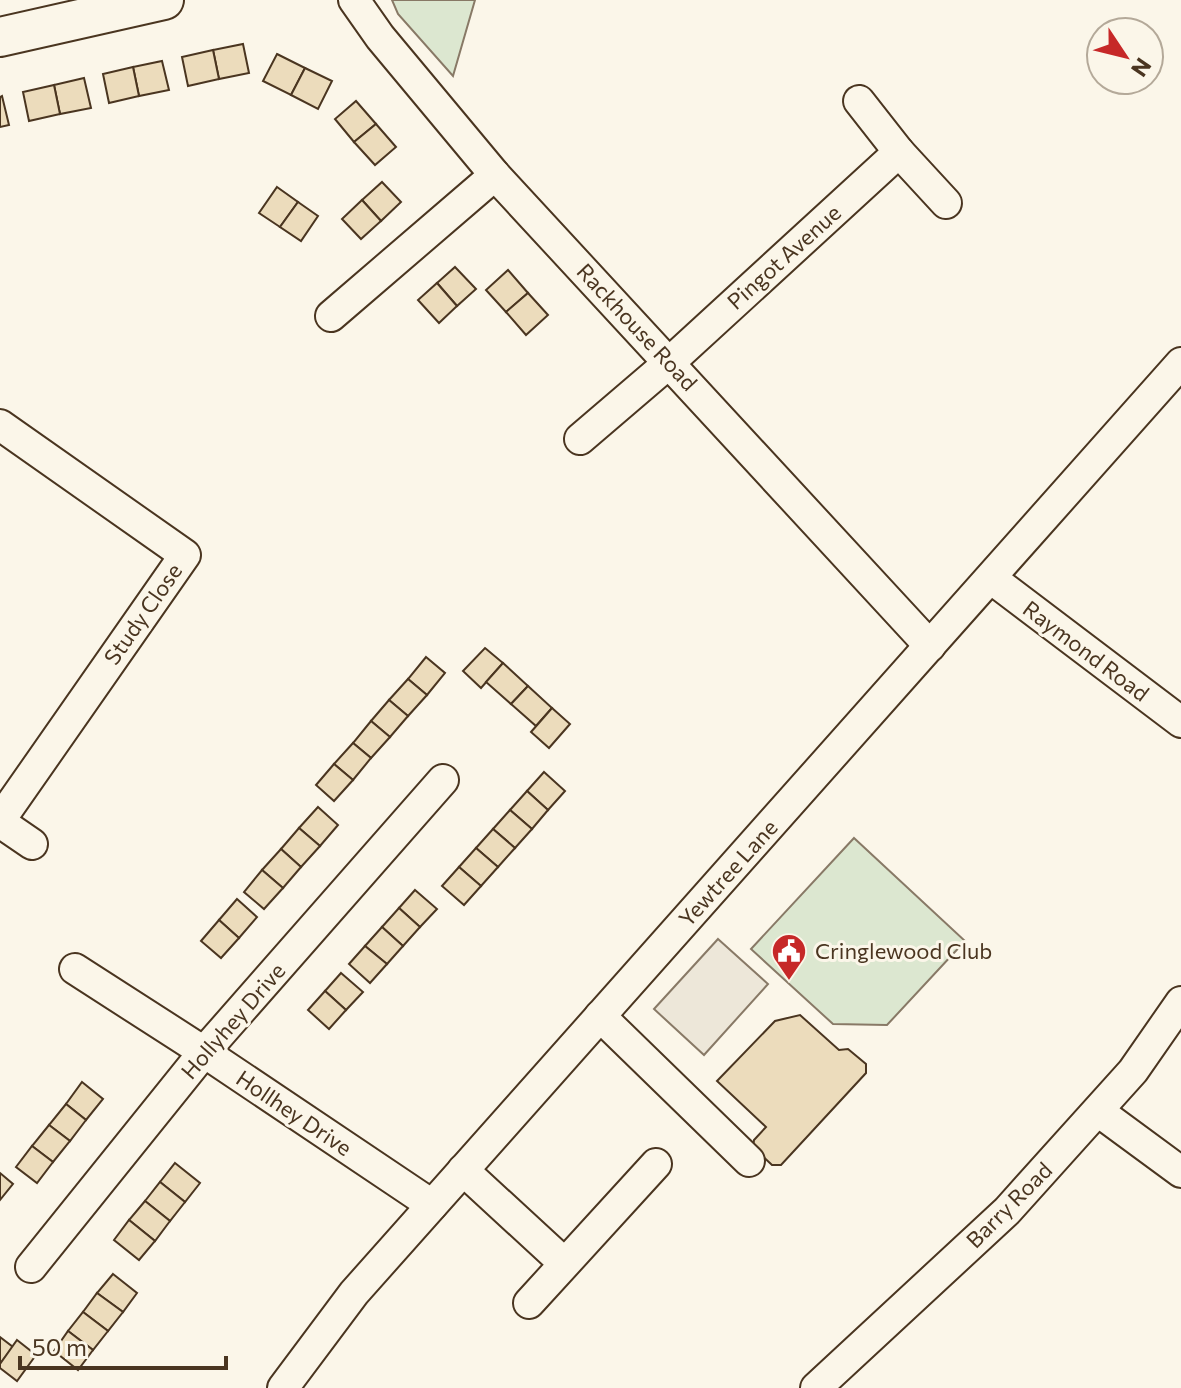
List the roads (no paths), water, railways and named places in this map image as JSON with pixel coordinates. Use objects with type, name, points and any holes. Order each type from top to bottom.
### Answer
[{"type":"main road","points":[[0,37],[164,0]]},
{"type":"street","name":"Rackhouse Road","points":[[354,0],[380,37],[495,175],[930,646]]},
{"type":"street","points":[[859,101],[899,152],[946,203]]},
{"type":"street","name":"Pingot Avenue","points":[[580,439],[670,362],[899,152]]},
{"type":"street","points":[[331,316],[495,175]]},
{"type":"street","name":"Yewtree Lane","points":[[283,1388],[354,1293],[930,646],[1176,378]]},
{"type":"street","name":"Study Close","points":[[0,425],[185,555],[0,821],[32,844]]},
{"type":"street","name":"Raymond Road","points":[[992,579],[1181,722]]},
{"type":"street","name":"Hollyhey Drive","points":[[31,1267],[204,1052],[443,780]]},
{"type":"street","name":"Hollhey Drive","points":[[75,969],[432,1205]]},
{"type":"street","name":"Barry Road","points":[[824,1385],[1007,1211],[1133,1071],[1181,1002]]},
{"type":"street","points":[[600,1016],[749,1161]]},
{"type":"street","points":[[1098,1111],[1181,1172]]},
{"type":"street","points":[[529,1303],[656,1164]]},
{"type":"street","points":[[463,1170],[564,1263]]},
{"type":"place","name":"Cringlewood Club","points":[[789,982]]}]
